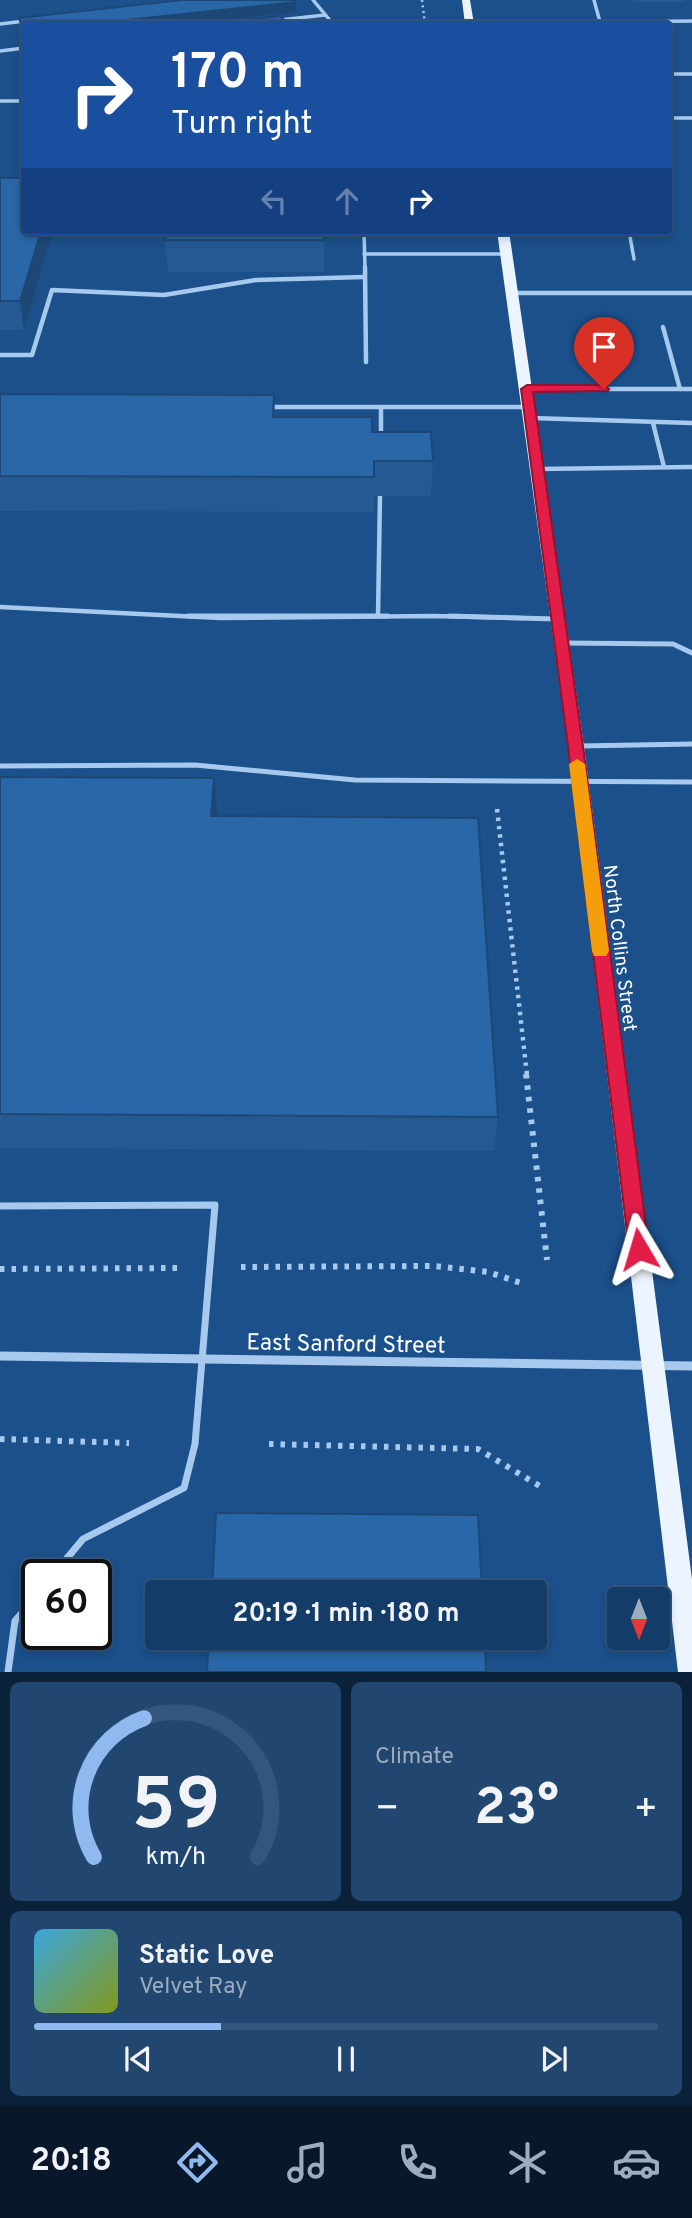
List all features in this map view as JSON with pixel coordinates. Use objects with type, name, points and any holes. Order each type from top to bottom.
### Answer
[{"type":"main road","points":[[466,0],[470,21]]},
{"type":"main road","name":"North Collins Street","points":[[504,235],[576,746],[578,782],[655,1367],[691,1672]]},
{"type":"street","name":"East Sanford Street","points":[[0,1356],[692,1366]]},
{"type":"lane","points":[[313,0],[330,21]]},
{"type":"lane","points":[[594,0],[600,21]]},
{"type":"lane","points":[[277,20],[325,15]]},
{"type":"lane","points":[[0,24],[21,22]]},
{"type":"lane","points":[[672,22],[692,22]]},
{"type":"lane","points":[[0,51],[21,48]]},
{"type":"lane","points":[[672,74],[692,74]]},
{"type":"lane","points":[[0,102],[21,101]]},
{"type":"lane","points":[[672,118],[692,118]]},
{"type":"lane","points":[[363,235],[366,362]]},
{"type":"lane","points":[[630,235],[634,260]]},
{"type":"lane","points":[[364,254],[507,254]]},
{"type":"lane","points":[[0,355],[32,355],[52,290],[164,295],[256,280],[364,276]]},
{"type":"lane","points":[[512,293],[692,293]]},
{"type":"lane","points":[[663,327],[680,389]]},
{"type":"lane","points":[[258,407],[529,405],[692,389]]},
{"type":"lane","points":[[529,405],[653,423],[692,423]]},
{"type":"lane","points":[[380,443],[381,407]]},
{"type":"lane","points":[[653,423],[664,467]]},
{"type":"lane","points":[[538,469],[692,467]]},
{"type":"lane","points":[[378,616],[380,496]]},
{"type":"lane","points":[[0,607],[220,618],[378,616],[557,620]]},
{"type":"lane","points":[[561,643],[673,644],[692,653]]},
{"type":"lane","points":[[576,746],[692,744]]},
{"type":"lane","points":[[0,766],[195,765],[355,780],[692,782]]},
{"type":"lane","points":[[0,1206],[215,1205],[195,1444],[184,1488],[83,1539],[66,1559]]},
{"type":"lane","points":[[8,1672],[15,1621],[21,1614]]},
{"type":"path","points":[[422,0],[425,21]]},
{"type":"path","points":[[494,780],[547,1261]]},
{"type":"path","points":[[0,1269],[434,1266],[488,1272],[524,1284]]},
{"type":"path","points":[[0,1439],[129,1443]]},
{"type":"path","points":[[269,1444],[478,1449],[543,1488]]},
{"type":"building","points":[[182,0],[296,2],[117,21],[21,23],[19,18]]},
{"type":"building","points":[[281,16],[285,21],[232,21]]},
{"type":"building","points":[[0,178],[21,178],[21,235],[40,235],[20,301],[0,301]]},
{"type":"building","points":[[166,235],[323,235],[323,240],[165,240]]},
{"type":"building","points":[[0,394],[274,395],[273,417],[372,417],[372,432],[431,432],[433,461],[374,461],[374,477],[0,476]]},
{"type":"building","points":[[0,777],[214,778],[211,816],[478,818],[498,1117],[0,1114]]},
{"type":"building","points":[[216,1513],[478,1515],[481,1580],[213,1580]]},
{"type":"building","points":[[208,1650],[485,1650],[486,1672],[207,1672]]},
{"type":"slow traffic","points":[[577,764],[600,951]]},
{"type":"route","points":[[604,389],[527,389],[576,746],[578,782],[639,1249]]}]
